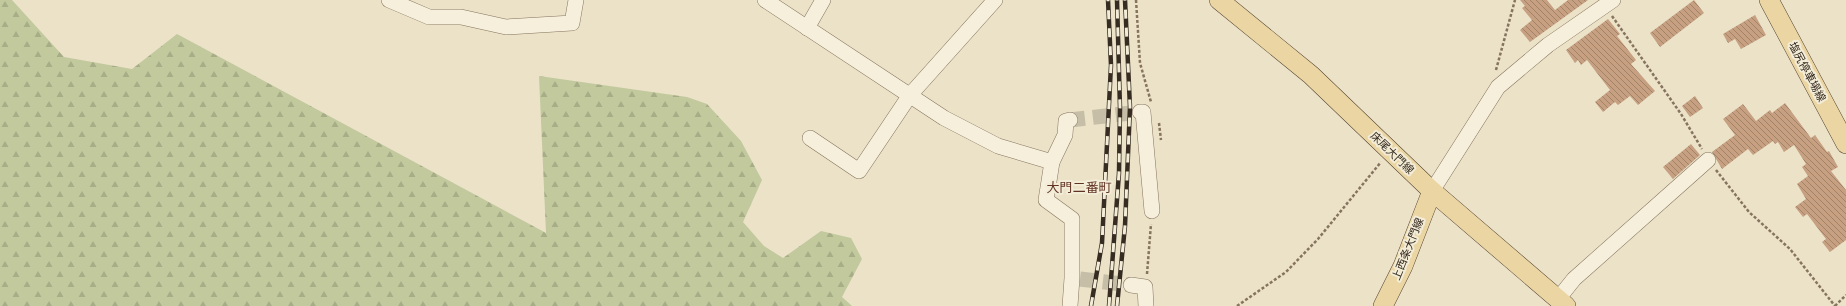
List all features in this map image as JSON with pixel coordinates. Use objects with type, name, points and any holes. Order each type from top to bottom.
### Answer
[{"type":"main road","name":"床尾大門線","points":[[1219,0],[1311,75],[1432,191],[1562,303]]},
{"type":"main road","name":"塩尻停車場線","points":[[1769,0],[1846,144]]},
{"type":"main road","name":"上西条大門線","points":[[1383,306],[1402,266],[1432,191]]},
{"type":"street","points":[[397,2],[429,17],[461,17],[506,27],[572,23],[576,0]]},
{"type":"street","points":[[807,28],[823,0]]},
{"type":"street","points":[[810,138],[859,171],[910,95],[995,0]]},
{"type":"street","points":[[769,1],[807,28],[944,118],[998,146],[1052,162]]},
{"type":"street","points":[[1432,191],[1498,87],[1548,45],[1606,2]]},
{"type":"street","points":[[1140,112],[1143,112],[1152,211]]},
{"type":"street","points":[[1070,120],[1066,121],[1064,135],[1052,162],[1046,200],[1072,218],[1076,278],[1070,306]]},
{"type":"street","points":[[1562,303],[1574,278],[1708,160]]},
{"type":"street","points":[[1138,286],[1146,306]]},
{"type":"path","points":[[1498,87],[1496,71],[1514,0]]},
{"type":"path","points":[[1606,2],[1681,114],[1708,160],[1749,212],[1790,249],[1835,306],[1846,295]]},
{"type":"path","points":[[1237,306],[1286,272],[1318,239],[1390,151]]},
{"type":"path","points":[[1138,286],[1151,243],[1152,211]]},
{"type":"green space","points":[[0,0],[12,0],[64,57],[132,69],[177,34],[546,233],[539,76],[687,97],[707,104],[741,141],[762,180],[743,222],[764,246],[783,258],[821,231],[851,238],[862,259],[842,297],[852,306],[0,306]]},
{"type":"building","points":[[1520,0],[1547,0],[1555,10],[1568,0],[1588,0],[1530,42],[1520,30],[1532,20],[1522,8],[1525,6]]},
{"type":"building","points":[[1694,0],[1704,13],[1660,47],[1650,33]]},
{"type":"building","points":[[1755,15],[1766,35],[1741,49],[1735,39],[1728,43],[1723,34]]},
{"type":"building","points":[[1608,19],[1620,34],[1617,36],[1636,60],[1631,64],[1655,91],[1638,105],[1630,96],[1618,105],[1615,102],[1603,112],[1595,102],[1610,90],[1587,60],[1581,65],[1578,60],[1575,63],[1566,50]]},
{"type":"building","points":[[1695,96],[1703,108],[1690,117],[1682,106]]},
{"type":"building","points":[[1785,103],[1811,138],[1815,135],[1827,152],[1829,151],[1838,167],[1831,171],[1846,190],[1846,240],[1830,252],[1822,242],[1826,239],[1807,214],[1803,217],[1795,207],[1806,199],[1797,184],[1808,176],[1802,167],[1806,164],[1794,145],[1784,152],[1778,142],[1775,144],[1773,141],[1753,155],[1748,149],[1722,169],[1712,152],[1735,135],[1723,119],[1743,104],[1756,121],[1770,110],[1772,113]]},
{"type":"building","points":[[1691,144],[1700,155],[1673,179],[1663,167]]},
{"type":"tunnel","points":[[1070,120],[1140,112]]},
{"type":"tunnel","points":[[1080,279],[1131,285]]},
{"type":"railway","points":[[1091,306],[1102,243],[1111,65],[1108,0]]},
{"type":"railway","points":[[1109,306],[1119,173],[1120,108],[1117,0]]},
{"type":"railway","points":[[1117,306],[1125,226],[1130,107],[1125,0]]},
{"type":"district","name":"大門二番町","points":[[1079,187]]}]
